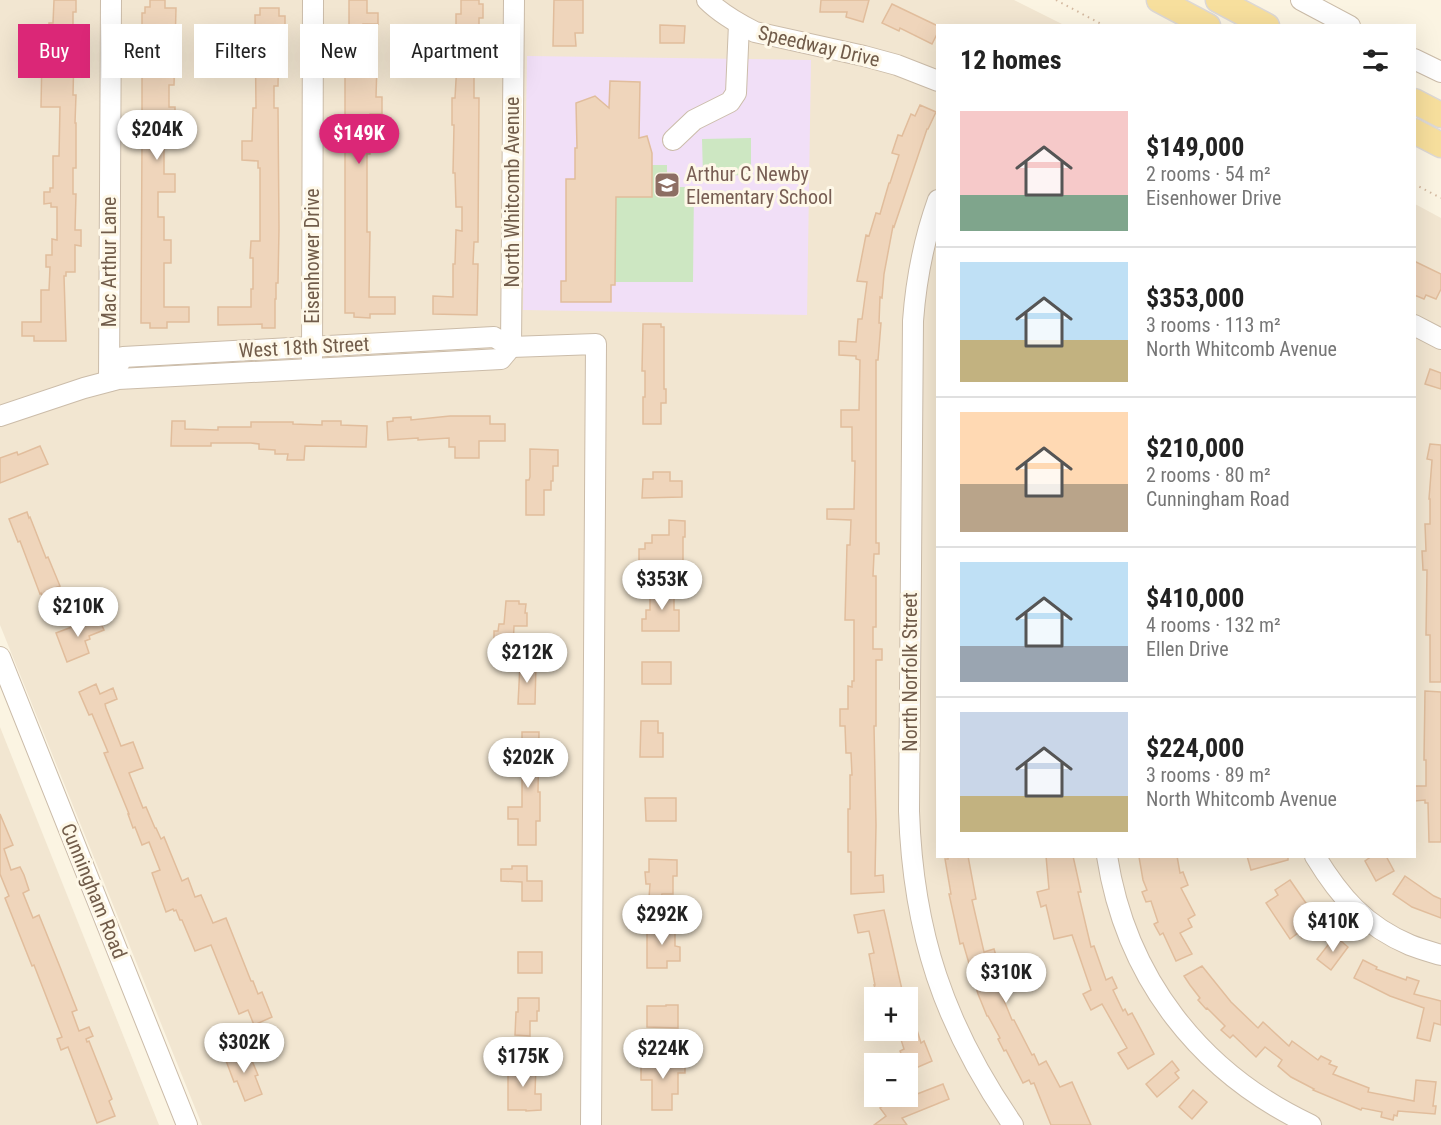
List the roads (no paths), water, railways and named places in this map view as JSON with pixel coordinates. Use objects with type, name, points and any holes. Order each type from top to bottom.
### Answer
[{"type":"main road","points":[[1159,0],[1204,24]]},
{"type":"main road","points":[[1218,0],[1263,24]]},
{"type":"main road","points":[[1416,102],[1441,115]]},
{"type":"main road","points":[[1416,132],[1441,145]]},
{"type":"street","name":"Mac Arthur Lane","points":[[109,381],[111,0]]},
{"type":"street","name":"Eisenhower Drive","points":[[312,368],[313,0]]},
{"type":"street","name":"North Whitcomb Avenue","points":[[511,347],[514,0]]},
{"type":"street","name":"Speedway Drive","points":[[707,0],[719,12],[755,32],[864,56],[897,65],[936,80]]},
{"type":"street","points":[[1301,0],[1346,24]]},
{"type":"street","points":[[673,140],[694,120],[730,102],[736,93],[739,24]]},
{"type":"street","points":[[1416,59],[1441,72]]},
{"type":"street","name":"North Norfolk Street","points":[[936,207],[919,268],[913,321],[909,799],[911,852],[914,885],[932,964],[948,1009],[970,1058],[998,1104],[1005,1122]]},
{"type":"street","points":[[1416,326],[1441,339]]},
{"type":"street","name":"West 18th Street","points":[[109,381],[123,357],[494,337],[511,347],[596,344],[591,1125]]},
{"type":"street","name":"West 18th Street","points":[[0,416],[84,387],[130,378],[501,359],[511,347]]},
{"type":"street","name":"Cunningham Road","points":[[0,657],[187,1125]]},
{"type":"street","points":[[1107,858],[1115,897],[1131,942],[1149,978],[1175,1018],[1211,1058],[1247,1089],[1311,1125]]},
{"type":"street","points":[[1316,858],[1338,891],[1372,924],[1408,944],[1441,955]]},
{"type":"place","name":"Arthur C Newby Elementary School","points":[[667,185]]}]
